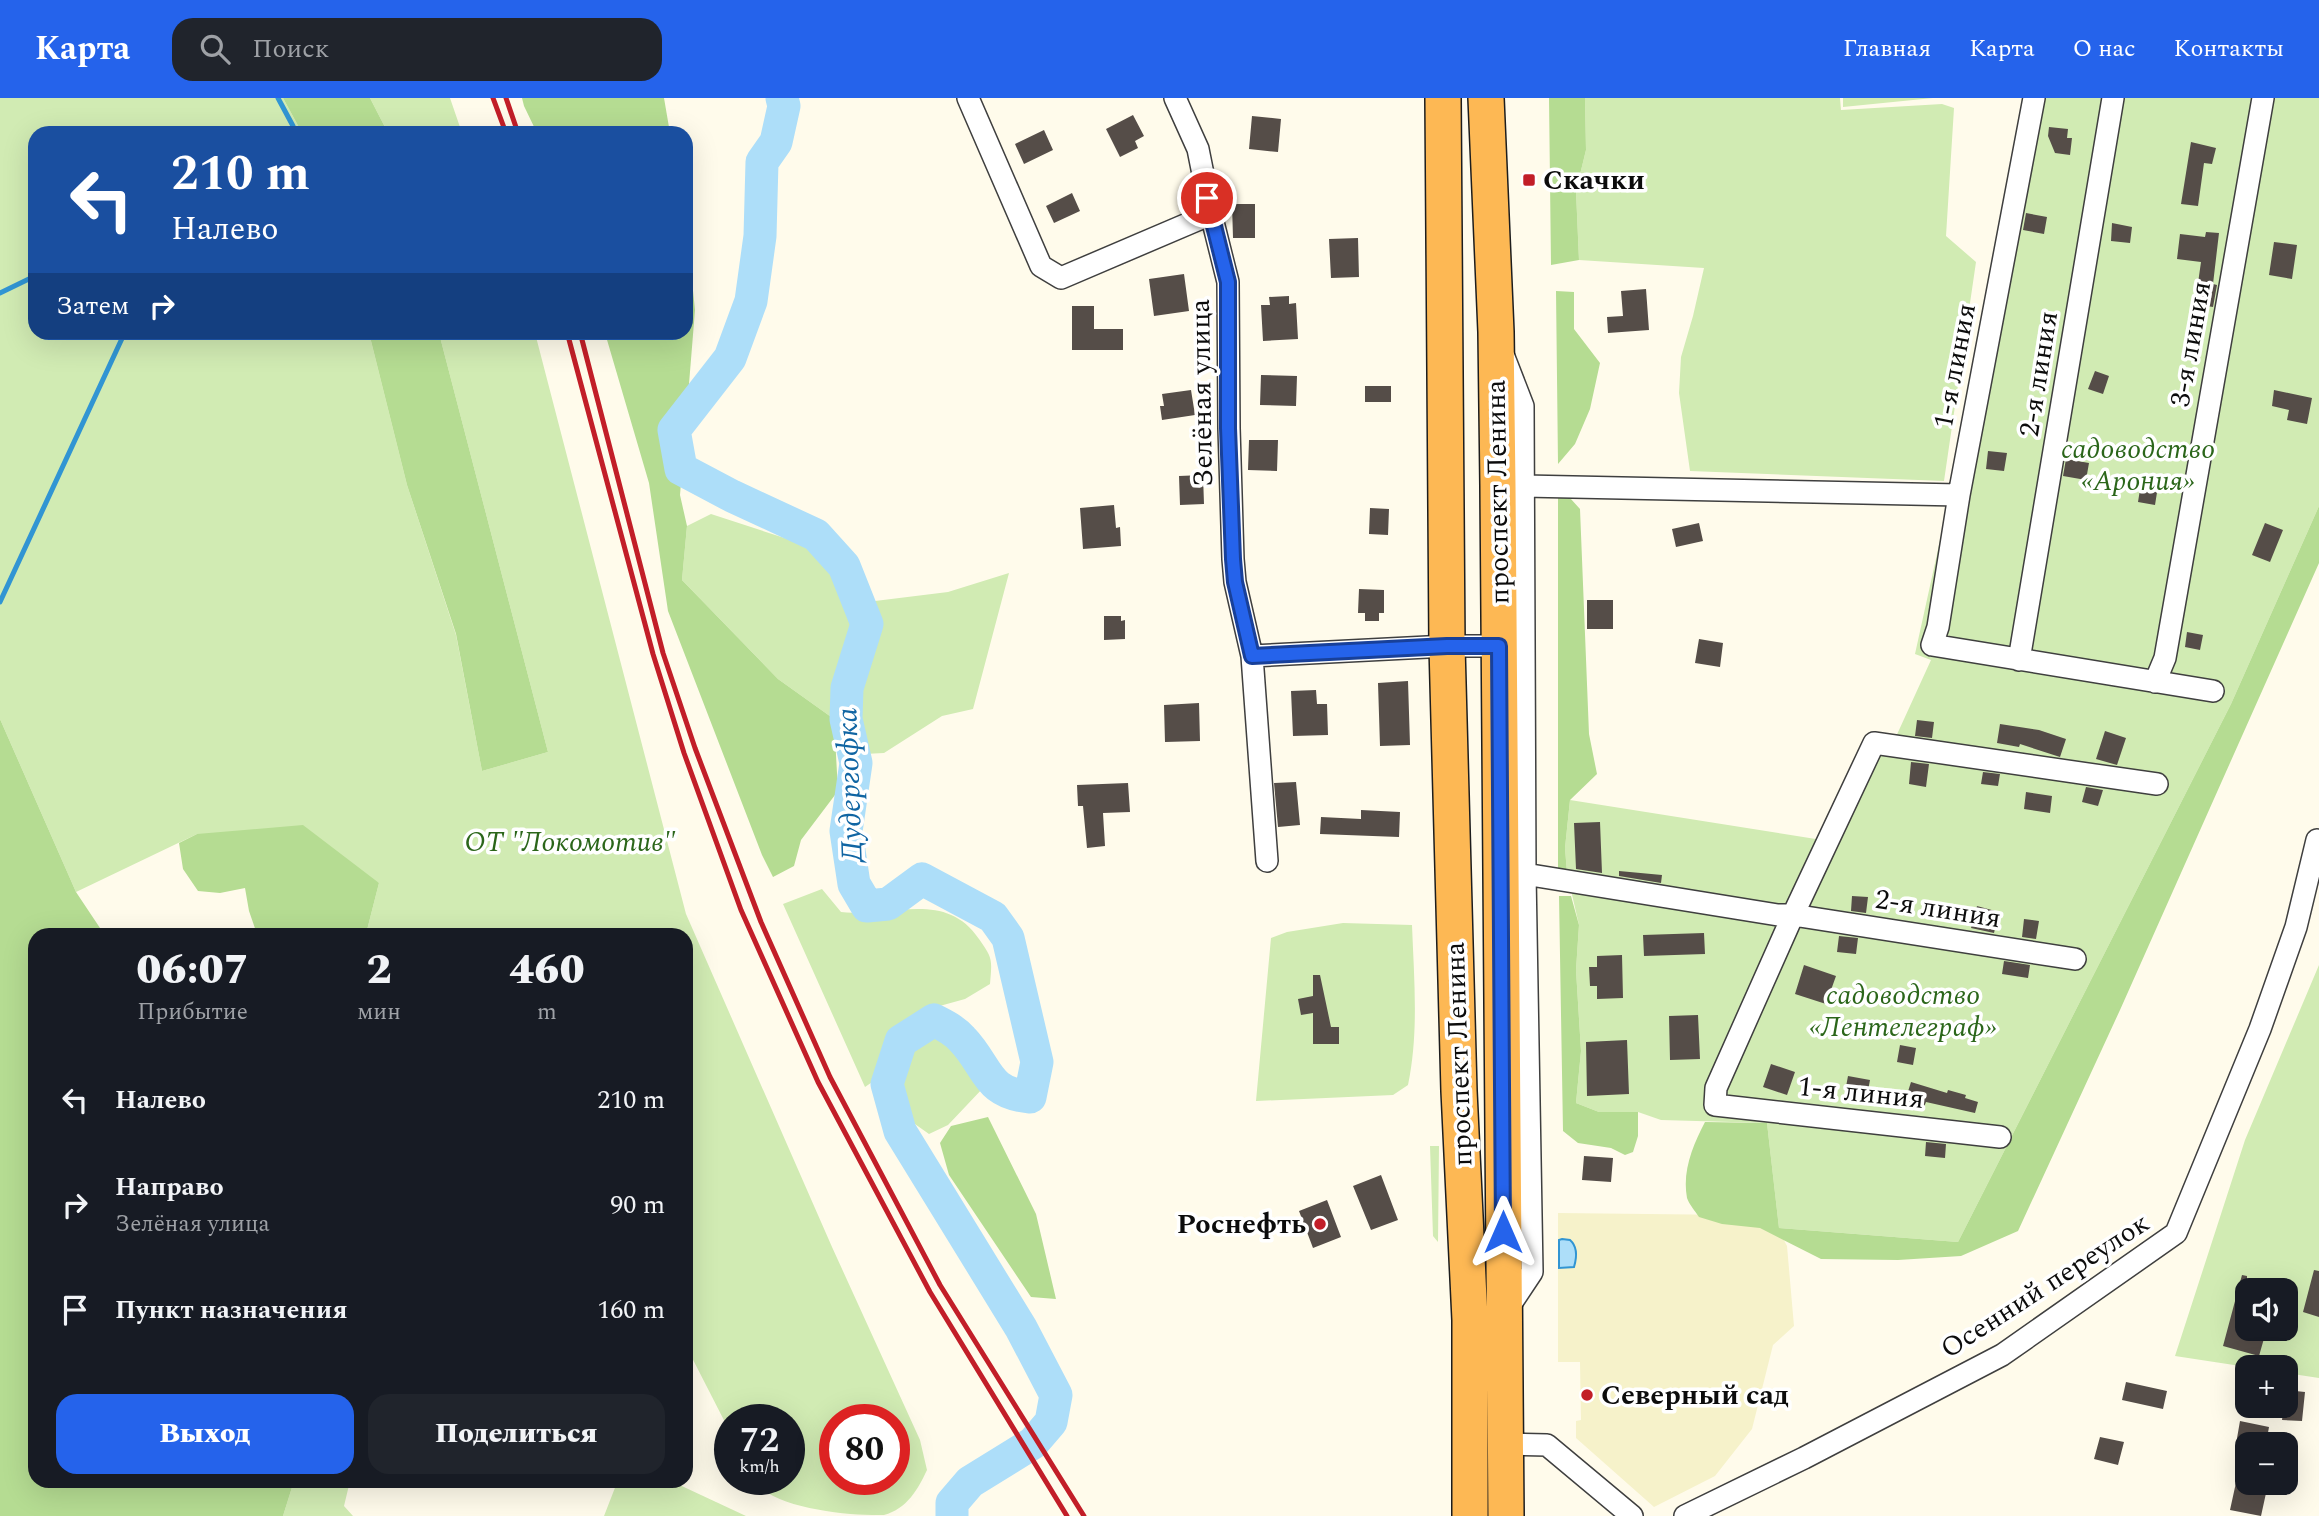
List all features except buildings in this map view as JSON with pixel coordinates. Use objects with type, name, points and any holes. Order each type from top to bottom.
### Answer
[{"type":"highway","name":"проспект Ленина","points":[[1486,98],[1496,332],[1506,1516]]},
{"type":"highway","name":"проспект Ленина","points":[[1443,114],[1447,646],[1459,1091],[1471,1320],[1470,1516]]},
{"type":"street","points":[[968,98],[1041,266],[1061,278],[1210,214]]},
{"type":"street","name":"Зелёная улица","points":[[1175,98],[1198,149],[1210,214],[1228,282],[1228,428],[1233,559],[1235,582],[1252,656],[1267,861]]},
{"type":"street","name":"1-я линия","points":[[2019,660],[1932,645],[1938,627],[1959,495],[2035,98]]},
{"type":"street","name":"2-я линия","points":[[2019,660],[2113,98]]},
{"type":"street","name":"3-я линия","points":[[2155,681],[2165,658],[2263,98]]},
{"type":"street","points":[[1496,332],[1523,406],[1525,874],[1531,1272],[1503,1316]]},
{"type":"street","points":[[1524,486],[1959,495]]},
{"type":"street","points":[[1252,656],[1447,646],[1499,646]]},
{"type":"street","points":[[2019,660],[2213,691]]},
{"type":"street","points":[[1793,915],[1874,743],[2157,784]]},
{"type":"street","name":"Осенний переулок","points":[[1685,1516],[1804,1458],[2002,1355],[2176,1233],[2260,1028],[2296,927],[2317,840]]},
{"type":"street","name":"2-я линия","points":[[1525,874],[1778,915],[1793,915],[2075,958]]},
{"type":"street","name":"1-я линия","points":[[1793,915],[1716,1088],[1715,1105],[2000,1137]]},
{"type":"street","points":[[1504,1444],[1548,1445],[1632,1516]]},
{"type":"shaded area","name":"Северный сад","points":[[1558,1213],[1737,1215],[1774,1221],[1787,1246],[1794,1326],[1773,1345],[1752,1429],[1715,1476],[1654,1507],[1576,1438],[1576,1421],[1581,1420],[1580,1362],[1558,1362]]},
{"type":"green space","name":"ОТ \"Локомотив\"","points":[[0,98],[283,98],[298,126],[28,126],[28,340],[371,340],[407,485],[456,635],[482,771],[548,752],[441,340],[537,340],[686,914],[692,928],[368,928],[379,883],[197,834],[76,892],[0,719]]},
{"type":"green space","points":[[283,98],[370,98],[384,126],[298,126]]},
{"type":"green space","points":[[370,98],[450,98],[460,126],[384,126]]},
{"type":"green space","points":[[522,98],[664,98],[669,126],[534,126]]},
{"type":"green space","points":[[1549,98],[1585,98],[1586,150],[1576,191],[1579,260],[1551,265]]},
{"type":"green space","points":[[1585,98],[1840,98],[1841,110],[1942,104],[1954,108],[1946,236],[1976,262],[1944,481],[1690,471],[1679,393],[1681,357],[1704,268],[1579,260],[1576,191],[1586,150]]},
{"type":"green space","points":[[1843,98],[1933,98],[1843,107]]},
{"type":"green space","points":[[2024,98],[2319,98],[2319,506],[2231,704],[1958,1242],[1779,1228],[1767,1123],[1661,1120],[1638,1112],[1599,1112],[1576,1103],[1581,1051],[1576,970],[1579,925],[1567,873],[1565,848],[1570,800],[1822,840],[1868,740],[1894,741],[1931,660],[1915,654],[1950,495]]},
{"type":"green space","points":[[693,291],[695,310],[693,335]]},
{"type":"green space","points":[[1556,291],[1574,292],[1574,329],[1600,363],[1590,409],[1575,444],[1558,464]]},
{"type":"green space","points":[[371,340],[441,340],[548,752],[482,771],[456,634],[407,485]]},
{"type":"green space","points":[[607,340],[693,340],[680,495],[687,526],[682,580],[778,679],[834,719],[838,791],[801,840],[794,866],[773,877],[762,855],[668,611],[649,483]]},
{"type":"green space","points":[[1558,498],[1570,498],[1580,509],[1589,734],[1597,774],[1570,800],[1565,848],[1567,873],[1558,870]]},
{"type":"green space","points":[[2319,506],[2319,563],[2120,1010],[2018,1231],[1961,1256],[1898,1260],[1821,1259],[1760,1228],[1722,1224],[1699,1217],[1687,1198],[1686,1178],[1693,1149],[1705,1122],[1767,1123],[1779,1228],[1958,1242],[2231,704]]},
{"type":"green space","points":[[711,514],[803,544],[827,562],[852,628],[840,662],[834,719],[778,679],[682,580],[687,526]]},
{"type":"green space","points":[[1009,573],[973,709],[942,716],[884,753],[864,754],[852,714],[856,684],[874,626],[875,601],[948,592]]},
{"type":"green space","points":[[0,719],[76,892],[100,928],[28,928],[28,1488],[292,1488],[283,1516],[0,1516]]},
{"type":"green space","points":[[303,825],[379,883],[368,928],[255,928],[245,888],[220,893],[198,891],[183,869],[179,843],[197,834]]},
{"type":"green space","points":[[822,889],[841,912],[921,909],[947,913],[969,927],[989,955],[990,984],[965,999],[936,1007],[904,1023],[891,1041],[878,1078],[865,1087],[783,904]]},
{"type":"green space","points":[[1559,896],[1571,896],[1579,925],[1576,970],[1581,1051],[1576,1103],[1599,1112],[1638,1112],[1638,1136],[1633,1152],[1625,1155],[1611,1148],[1578,1143],[1563,1131]]},
{"type":"green space","points":[[1343,923],[1412,925],[1415,1025],[1408,1085],[1393,1095],[1256,1101],[1271,938],[1287,932]]},
{"type":"green space","points":[[693,930],[904,1404],[819,1404],[819,1495],[910,1495],[910,1418],[920,1440],[927,1470],[911,1497],[899,1508],[884,1515],[813,1509],[773,1495],[805,1495],[805,1404],[716,1404],[693,1360]]},
{"type":"green space","points":[[2319,965],[2319,1378],[2298,1375],[2298,1355],[2235,1355],[2235,1365],[2175,1356],[2245,1140]]},
{"type":"green space","points":[[930,1034],[952,1043],[984,1087],[948,1125],[929,1134],[905,1117],[898,1097],[901,1067],[914,1042]]},
{"type":"green space","points":[[988,1117],[1036,1214],[1056,1299],[1031,1297],[949,1175],[940,1143],[951,1126]]},
{"type":"green space","points":[[1430,1146],[1439,1146],[1438,1242],[1433,1236]]},
{"type":"green space","points":[[292,1488],[348,1488],[344,1506],[353,1516],[283,1516]]},
{"type":"green space","points":[[615,1488],[686,1488],[746,1516],[604,1516]]},
{"type":"water","points":[[1559,1240],[1570,1240],[1576,1249],[1574,1267],[1559,1268]]},
{"type":"waterway","points":[[278,98],[293,126]]},
{"type":"waterway","name":"Дудергофка","points":[[782,98],[784,106],[776,142],[762,162],[760,236],[751,301],[730,358],[674,430],[681,469],[816,535],[844,566],[867,624],[847,688],[846,719],[856,763],[846,831],[854,884],[867,906],[888,904],[922,879],[993,917],[1008,938],[1037,1062],[1030,1097],[1015,1095],[996,1084],[962,1039],[934,1020],[901,1041],[887,1084],[900,1131],[1021,1328],[1056,1395],[1051,1422],[1033,1443],[970,1482],[952,1503],[952,1516]]},
{"type":"waterway","points":[[0,293],[28,279]]},
{"type":"waterway","points":[[0,602],[121,340]]},
{"type":"railway","points":[[493,98],[503,126]]},
{"type":"railway","points":[[506,98],[516,126]]},
{"type":"railway","points":[[569,340],[653,654],[684,753],[741,910],[818,1082],[930,1292],[1067,1516]]},
{"type":"railway","points":[[582,340],[663,653],[695,748],[761,922],[830,1077],[940,1285],[1084,1516]]},
{"type":"place","name":"Скачки","points":[[1529,180]]},
{"type":"place","name":"Роснефть","points":[[1320,1224]]},
{"type":"place","name":"Северный сад","points":[[1587,1395]]},
{"type":"route","points":[[1207,198],[1228,282],[1228,428],[1233,559],[1235,582],[1252,656],[1447,646],[1499,646],[1503,1232]]},
{"type":"park label","name":"садоводство «Арония»","points":[[2138,465]]},
{"type":"park label","name":"садоводство «Лентелеграф»","points":[[1903,1011]]}]
